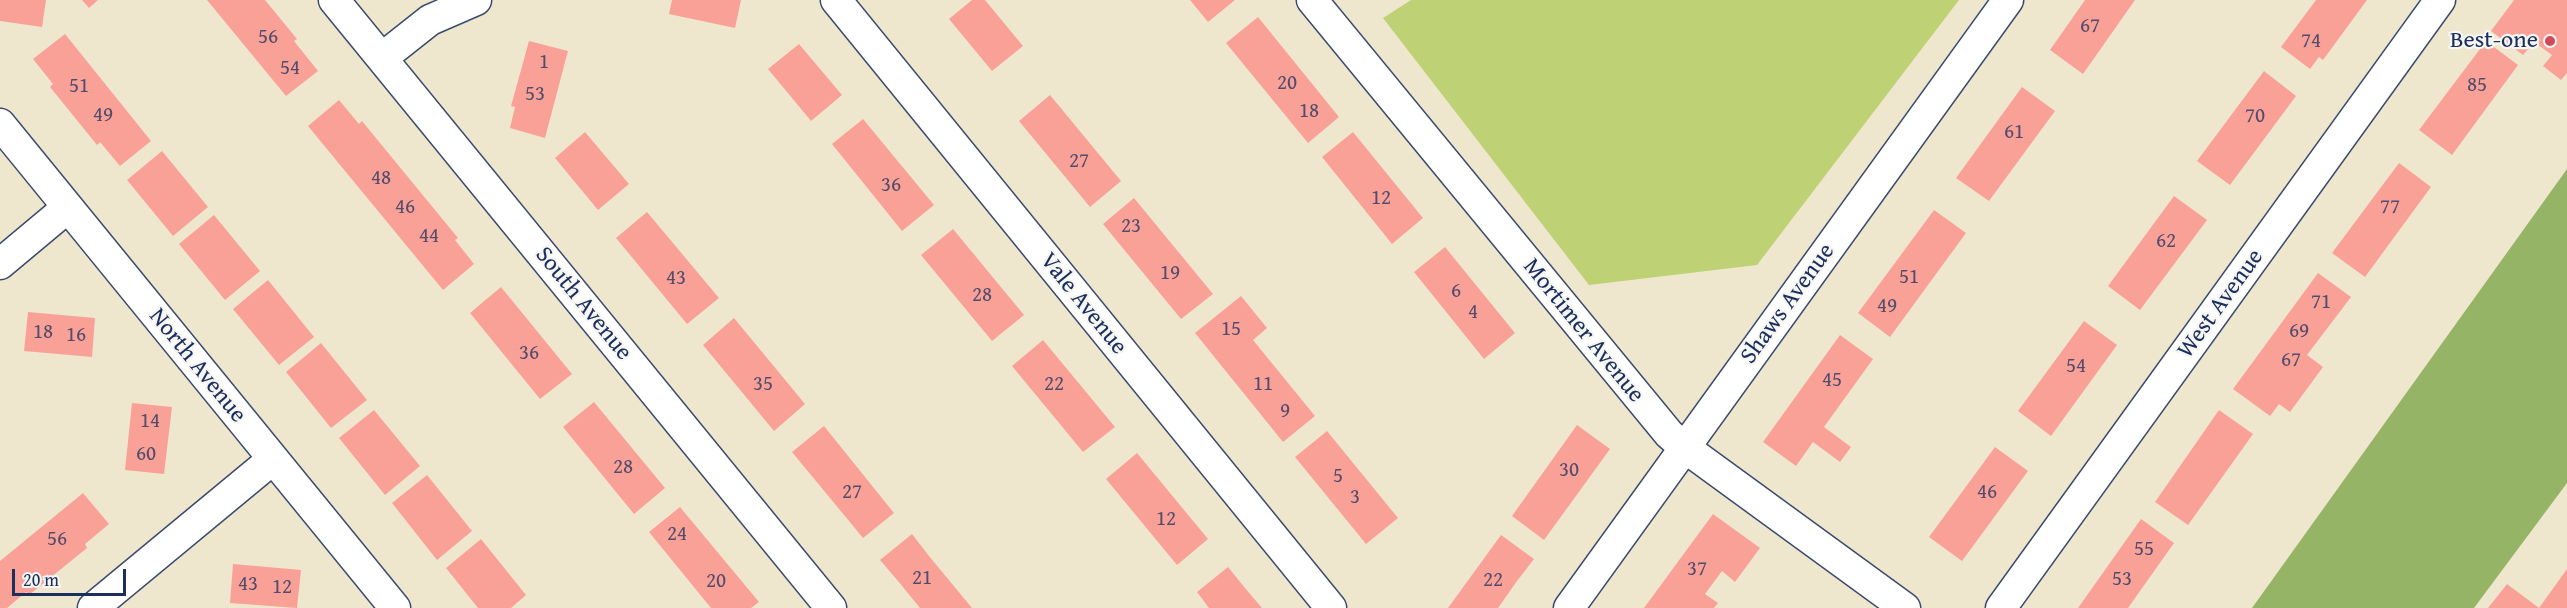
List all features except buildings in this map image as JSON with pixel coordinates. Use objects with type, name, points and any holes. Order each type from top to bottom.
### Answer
[{"type":"street","name":"South Avenue","points":[[334,0],[831,608]]},
{"type":"street","points":[[382,58],[430,20],[476,0]]},
{"type":"street","name":"Vale Avenue","points":[[836,0],[1331,608]]},
{"type":"street","name":"Mortimer Avenue","points":[[1312,0],[1652,415],[1684,447],[1905,608]]},
{"type":"street","name":"Shaws Avenue","points":[[1569,608],[2008,0]]},
{"type":"street","name":"West Avenue","points":[[2001,608],[2440,0]]},
{"type":"street","name":"North Avenue","points":[[0,124],[395,608]]},
{"type":"street","points":[[0,264],[67,208]]},
{"type":"street","points":[[93,608],[273,459]]},
{"type":"green space","points":[[1411,0],[1959,0],[1757,265],[1589,285],[1383,18]]},
{"type":"green space","points":[[2567,169],[2567,483],[2474,608],[2252,608]]},
{"type":"place","name":"Best-one","points":[[2550,41]]}]
